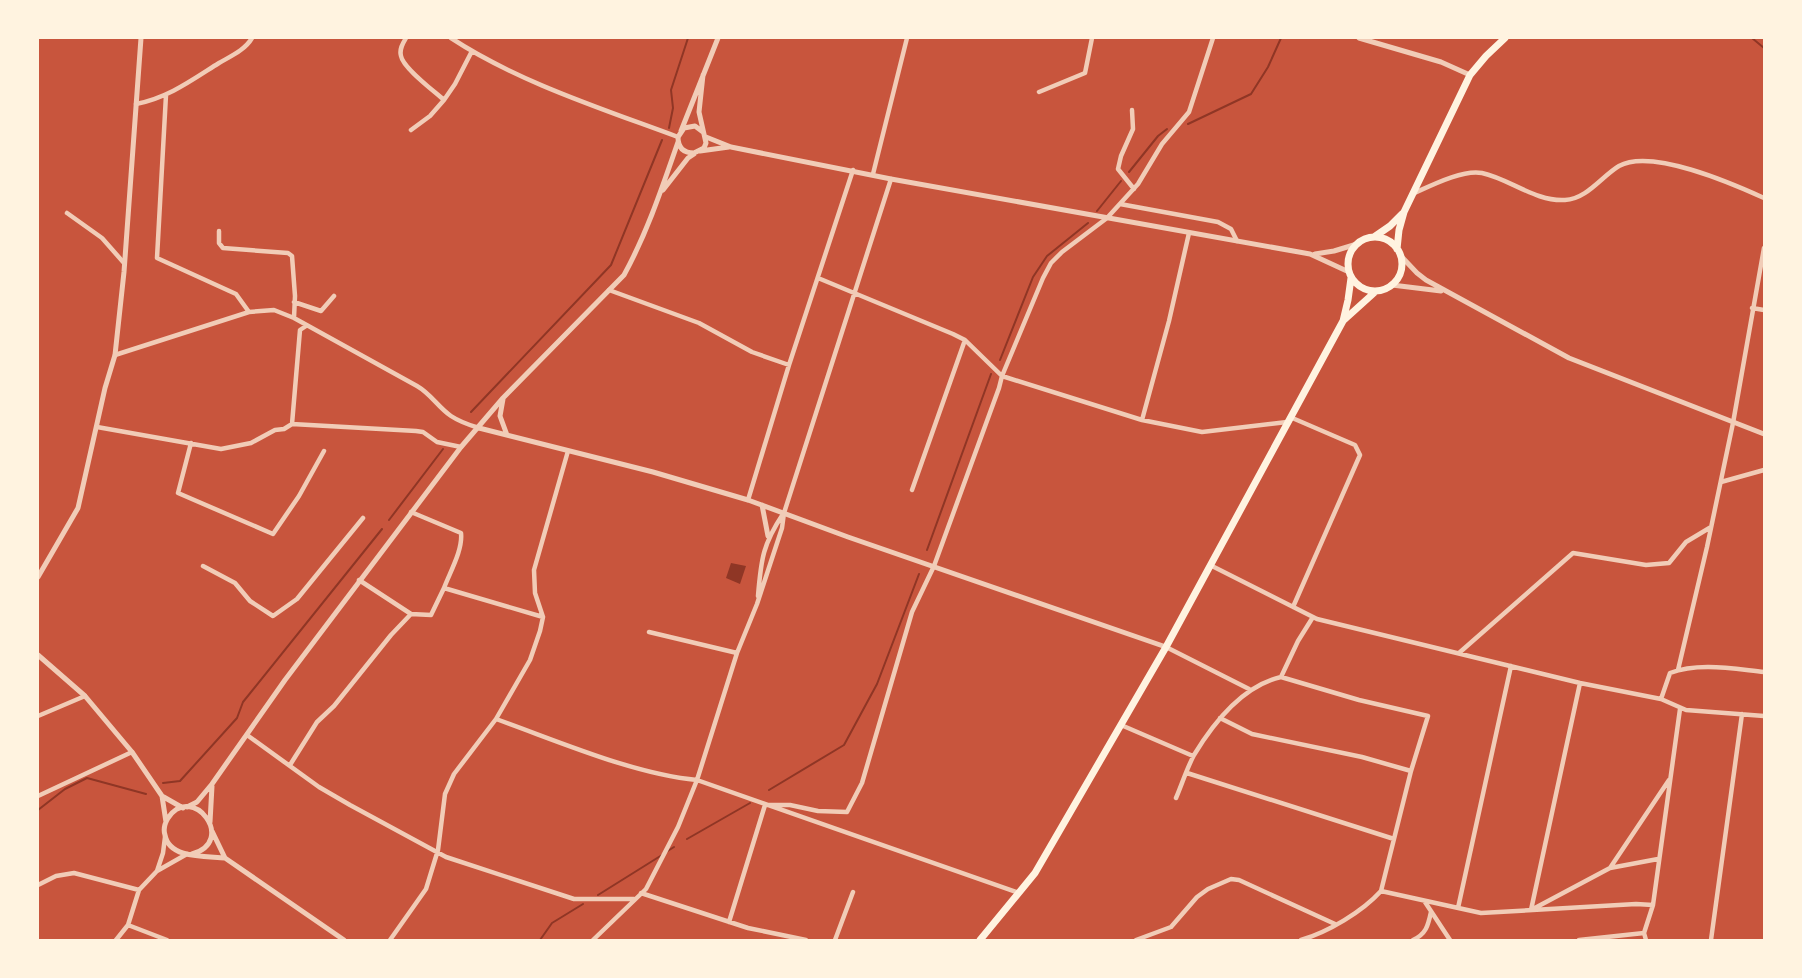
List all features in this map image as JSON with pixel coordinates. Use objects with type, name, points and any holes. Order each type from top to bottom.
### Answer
[{"type":"highway","points":[[1350,275],[1358,285],[1366,290],[1375,291],[1385,290],[1392,285],[1401,272],[1399,230],[1412,194],[1470,75],[1506,38]]},
{"type":"highway","points":[[980,940],[1035,873],[1166,647],[1343,321],[1348,300],[1349,257],[1357,244],[1374,237],[1404,212]]},
{"type":"highway","points":[[1374,237],[1391,243],[1399,252]]},
{"type":"highway","points":[[1343,321],[1375,291]]},
{"type":"street","points":[[38,578],[78,508],[105,388],[116,355],[141,38]]},
{"type":"street","points":[[136,105],[166,95],[200,77],[243,48],[252,38]]},
{"type":"street","points":[[406,38],[400,52],[401,58],[444,100]]},
{"type":"street","points":[[451,38],[472,51],[562,93],[679,137]]},
{"type":"street","points":[[166,822],[174,811],[197,802],[212,784],[358,580],[461,447],[504,398],[624,275],[659,197],[679,137],[718,38]]},
{"type":"street","points":[[873,174],[908,38]]},
{"type":"street","points":[[1039,92],[1085,74],[1092,38]]},
{"type":"street","points":[[765,806],[789,805],[818,811],[847,812],[862,783],[912,612],[934,566],[1002,376],[1051,263],[1107,218],[1134,189],[1162,144],[1189,112],[1213,38]]},
{"type":"street","points":[[1359,38],[1441,62],[1470,75]]},
{"type":"street","points":[[411,130],[430,116],[444,100],[456,84],[472,51]]},
{"type":"street","points":[[659,197],[688,158],[704,148],[705,134],[699,112],[704,75]]},
{"type":"street","points":[[166,95],[157,258],[236,294],[249,312]]},
{"type":"street","points":[[1132,110],[1133,129],[1118,169],[1134,189]]},
{"type":"street","points":[[731,147],[684,152],[679,137],[684,128],[695,126],[705,134],[731,147],[891,179],[1310,254],[1334,251],[1357,244]]},
{"type":"street","points":[[1412,194],[1454,177],[1481,172],[1545,197],[1566,200],[1582,194],[1621,165],[1641,162],[1661,163],[1717,177],[1764,198]]},
{"type":"street","points":[[748,500],[789,365],[853,170]]},
{"type":"street","points":[[593,940],[646,889],[666,852],[697,780],[737,653],[757,604],[782,528],[784,513],[891,179]]},
{"type":"street","points":[[1120,204],[1218,222],[1231,229],[1237,241]]},
{"type":"street","points":[[67,213],[102,238],[124,263]]},
{"type":"street","points":[[219,231],[219,243],[223,248],[288,253],[292,256],[294,318]]},
{"type":"street","points":[[1142,420],[1169,321],[1189,233]]},
{"type":"street","points":[[1678,670],[1733,423],[1752,308],[1763,268],[1764,248]]},
{"type":"street","points":[[1399,252],[1417,273],[1569,358],[1764,434]]},
{"type":"street","points":[[1310,254],[1350,275]]},
{"type":"street","points":[[818,278],[965,340],[1002,376],[1142,420],[1202,432],[1289,420],[1355,445],[1360,455],[1293,607]]},
{"type":"street","points":[[1392,285],[1449,292]]},
{"type":"street","points":[[609,290],[699,323],[752,352],[789,365]]},
{"type":"street","points":[[294,302],[321,311],[334,296]]},
{"type":"street","points":[[1752,308],[1764,310]]},
{"type":"street","points":[[116,355],[249,312],[274,310],[294,318],[429,393],[449,415],[464,423],[653,472],[748,500],[1166,647],[1249,689]]},
{"type":"street","points":[[292,424],[300,330],[306,326]]},
{"type":"street","points":[[912,490],[965,340]]},
{"type":"street","points":[[504,398],[500,416],[507,435]]},
{"type":"street","points":[[97,427],[221,449],[251,443],[292,424],[416,431],[423,432],[437,442],[461,447]]},
{"type":"street","points":[[191,443],[178,493],[273,534],[299,496],[324,451]]},
{"type":"street","points":[[390,940],[426,889],[438,850],[445,794],[454,774],[496,719],[530,660],[543,617],[535,593],[534,570],[568,451]]},
{"type":"street","points":[[1720,482],[1764,470]]},
{"type":"street","points":[[762,505],[768,536]]},
{"type":"street","points":[[358,580],[411,614],[431,615],[444,588],[462,537],[461,533],[411,512]]},
{"type":"street","points":[[757,604],[761,564],[768,536],[784,513]]},
{"type":"street","points":[[203,566],[235,583],[250,601],[273,616],[297,599],[363,518]]},
{"type":"street","points":[[1460,653],[1573,553],[1646,565],[1669,563],[1686,542],[1711,527]]},
{"type":"street","points":[[1210,565],[1313,617],[1580,683],[1661,699],[1680,709],[1764,716]]},
{"type":"street","points":[[444,588],[543,617]]},
{"type":"street","points":[[290,765],[316,722],[334,706],[411,614]]},
{"type":"street","points":[[1281,677],[1298,641],[1313,617]]},
{"type":"street","points":[[650,632],[737,653]]},
{"type":"street","points":[[38,655],[85,696],[109,722],[162,796],[166,822],[163,854],[157,871]]},
{"type":"street","points":[[1458,908],[1511,666]]},
{"type":"street","points":[[1661,699],[1670,673],[1678,670],[1698,667],[1764,672]]},
{"type":"street","points":[[1176,798],[1193,756],[1220,718],[1249,689],[1281,677],[1359,700],[1428,716],[1411,771],[1381,891],[1370,903],[1335,924],[1318,938],[1301,940]]},
{"type":"street","points":[[1531,910],[1580,683]]},
{"type":"street","points":[[38,716],[85,696]]},
{"type":"street","points":[[1646,940],[1644,933],[1653,905],[1680,709]]},
{"type":"street","points":[[1711,940],[1742,714]]},
{"type":"street","points":[[1220,718],[1252,734],[1362,757],[1411,771]]},
{"type":"street","points":[[496,719],[606,758],[671,778],[697,780],[765,806],[1019,893]]},
{"type":"street","points":[[1121,725],[1193,756]]},
{"type":"street","points":[[247,735],[350,805],[446,856],[574,899],[635,900]]},
{"type":"street","points":[[38,796],[132,752]]},
{"type":"street","points":[[1187,773],[1394,838]]},
{"type":"street","points":[[1610,868],[1671,778]]},
{"type":"street","points":[[116,940],[129,925],[139,890],[157,871],[201,850],[208,843],[211,826],[212,784]]},
{"type":"street","points":[[162,796],[185,807],[201,811],[211,826],[225,858]]},
{"type":"street","points":[[729,922],[765,806]]},
{"type":"street","points":[[165,837],[173,849],[189,854],[225,858],[344,940]]},
{"type":"street","points":[[1531,910],[1610,868],[1658,859]]},
{"type":"street","points":[[38,885],[56,876],[74,873],[139,890]]},
{"type":"street","points":[[1136,940],[1171,927],[1197,897],[1231,879],[1239,880],[1335,924]]},
{"type":"street","points":[[1381,891],[1481,913],[1653,905]]},
{"type":"street","points":[[835,940],[854,892]]},
{"type":"street","points":[[641,893],[748,928],[806,940]]},
{"type":"street","points":[[1425,902],[1450,940]]},
{"type":"street","points":[[1413,940],[1423,935],[1431,912]]},
{"type":"street","points":[[129,925],[167,940]]},
{"type":"street","points":[[1579,940],[1644,933]]},
{"type":"shaded area","points":[[731,563],[746,566],[740,584],[726,578]]},
{"type":"waterway","points":[[669,128],[673,108],[671,90],[688,38]]},
{"type":"waterway","points":[[1188,124],[1251,94],[1268,67],[1281,38]]},
{"type":"waterway","points":[[1752,38],[1764,48]]},
{"type":"waterway","points":[[1129,172],[1158,136],[1167,129]]},
{"type":"waterway","points":[[471,412],[611,265],[662,140]]},
{"type":"waterway","points":[[1097,211],[1121,181]]},
{"type":"waterway","points":[[1000,360],[1033,277],[1047,256],[1088,223]]},
{"type":"waterway","points":[[927,550],[991,374]]},
{"type":"waterway","points":[[389,520],[443,449]]},
{"type":"waterway","points":[[163,783],[180,781],[237,718],[243,702],[382,529]]},
{"type":"waterway","points":[[769,790],[844,745],[877,684],[919,574]]},
{"type":"waterway","points":[[38,810],[65,789],[87,778],[146,794]]},
{"type":"waterway","points":[[687,839],[750,803]]},
{"type":"waterway","points":[[666,852],[674,847]]},
{"type":"waterway","points":[[598,895],[662,855]]},
{"type":"waterway","points":[[540,940],[552,923],[583,904]]}]
